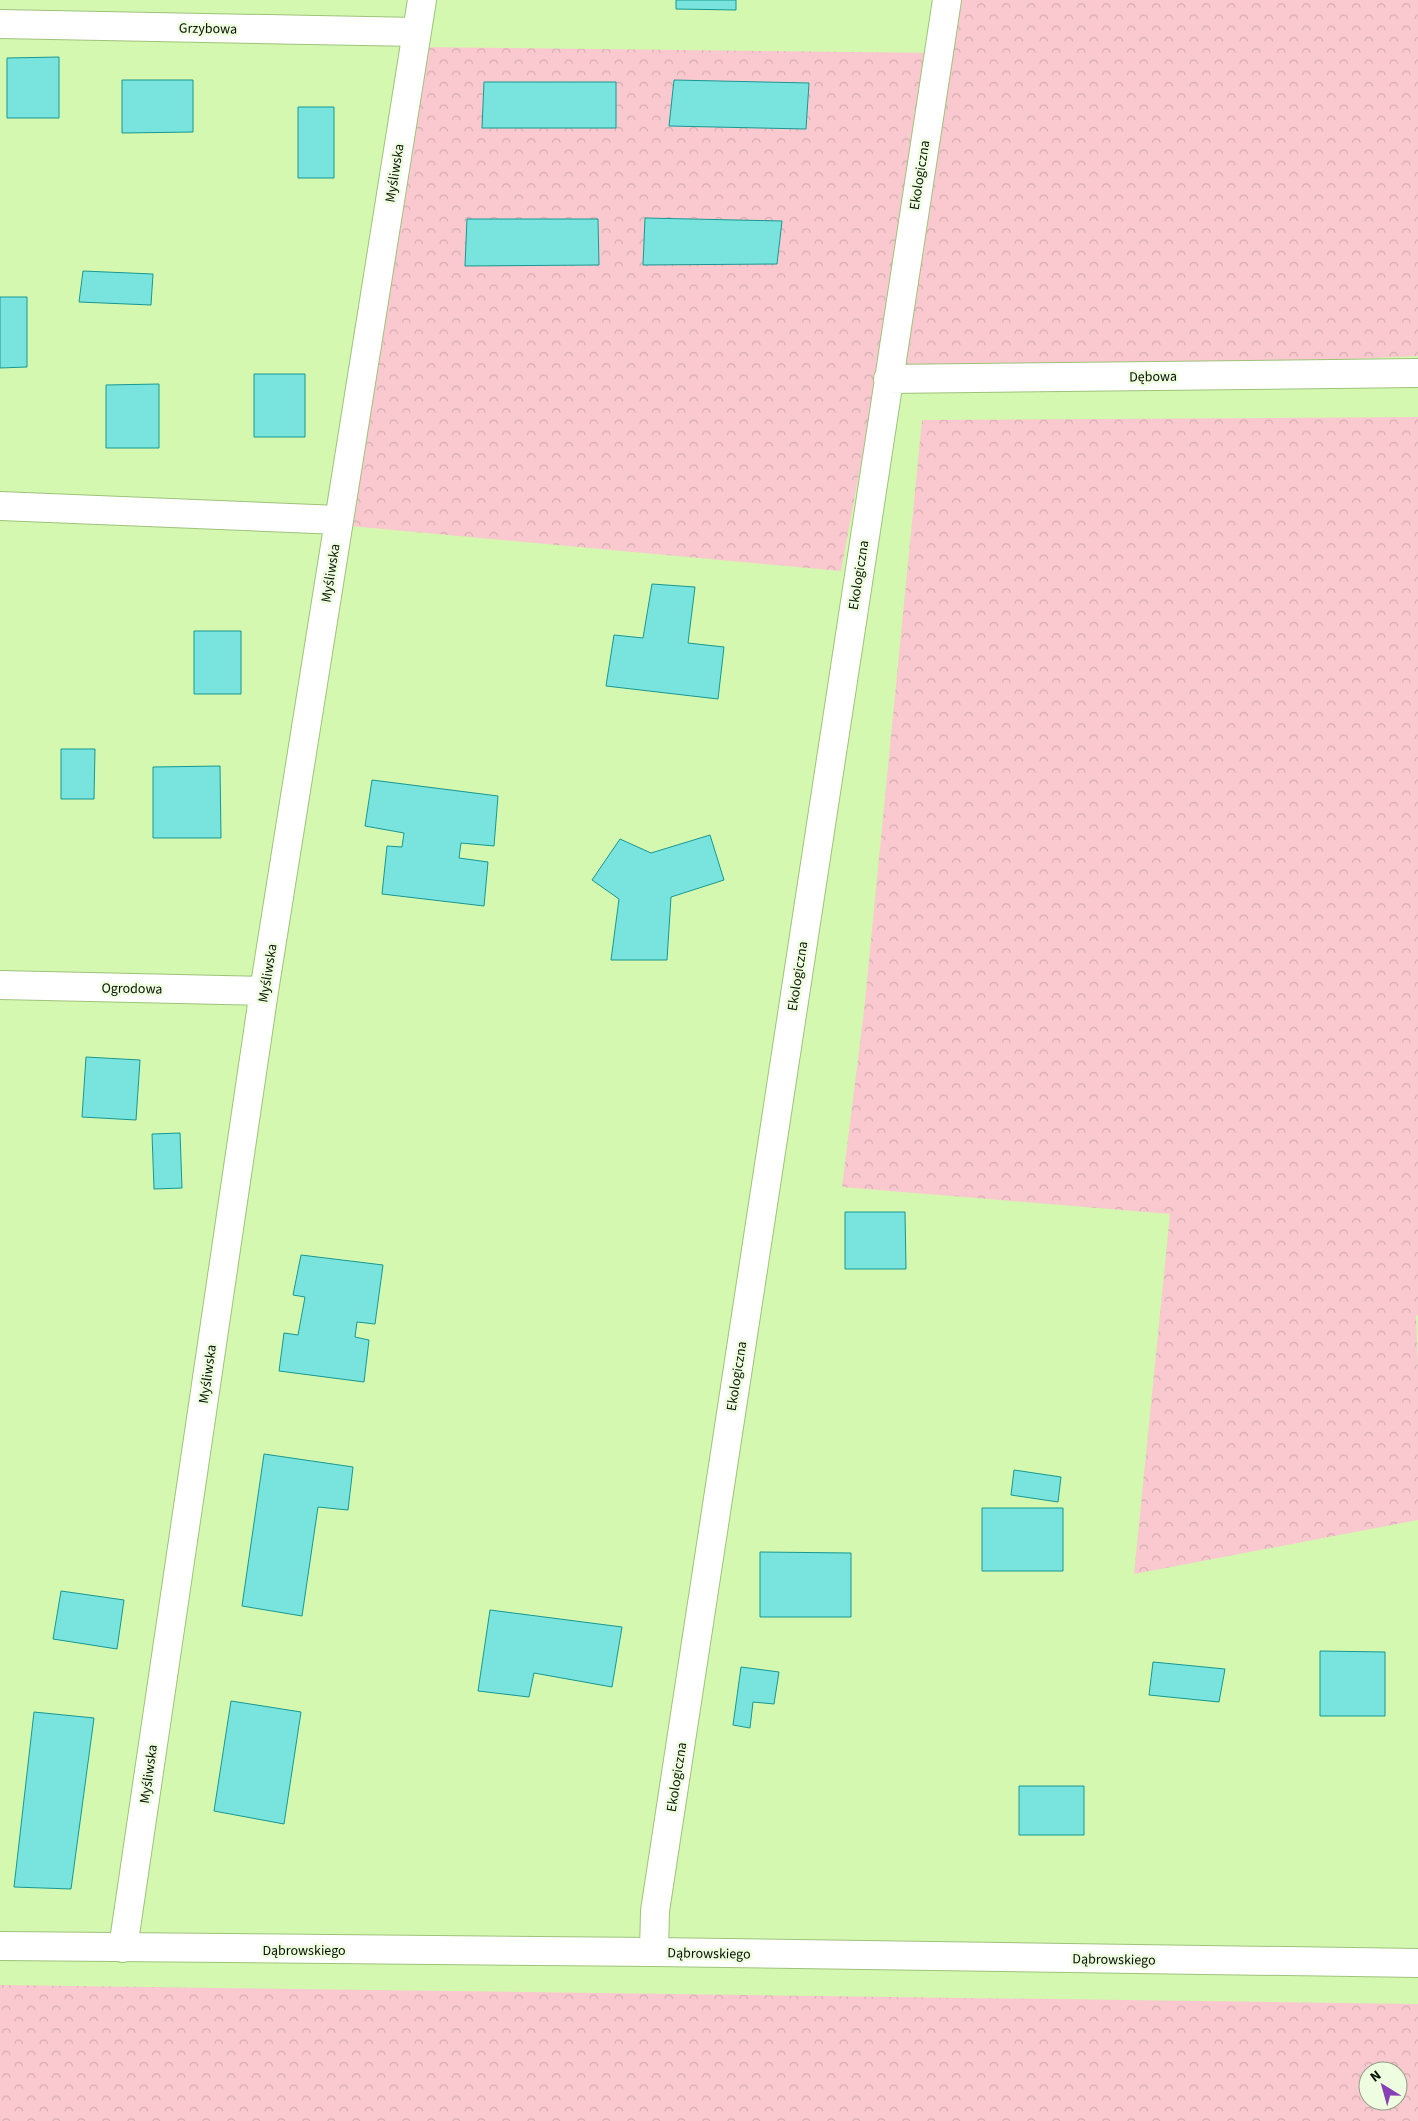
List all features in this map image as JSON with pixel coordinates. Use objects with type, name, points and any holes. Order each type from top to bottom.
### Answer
[{"type":"street","name":"Myśliwska","points":[[123,1948],[264,991],[422,0]]},
{"type":"street","name":"Ekologiczna","points":[[654,1952],[655,1911],[947,0]]},
{"type":"street","name":"Grzybowa","points":[[0,24],[417,32]]},
{"type":"street","name":"Dębowa","points":[[888,379],[1418,373]]},
{"type":"street","points":[[0,506],[339,520]]},
{"type":"street","name":"Ogrodowa","points":[[0,985],[264,991]]},
{"type":"street","name":"Dąbrowskiego","points":[[0,1946],[654,1952],[1418,1963]]},
{"type":"green space","points":[[948,0],[1418,0],[1418,356],[888,379]]},
{"type":"green space","points":[[415,47],[937,53],[841,571],[350,526]]},
{"type":"green space","points":[[1418,417],[1418,1315],[1416,1316],[1418,1520],[1134,1574],[1170,1214],[842,1187],[864,1011],[922,420]]},
{"type":"green space","points":[[0,1985],[1418,2004],[1418,2121],[0,2121]]},
{"type":"building","points":[[676,0],[736,0],[736,10],[676,9]]},
{"type":"building","points":[[59,57],[59,118],[7,118],[7,58]]},
{"type":"building","points":[[122,80],[193,80],[193,132],[122,133]]},
{"type":"building","points":[[674,80],[809,83],[806,129],[669,126]]},
{"type":"building","points":[[484,82],[616,82],[616,128],[482,128]]},
{"type":"building","points":[[298,107],[334,107],[334,178],[298,178]]},
{"type":"building","points":[[645,218],[782,221],[777,264],[643,265]]},
{"type":"building","points":[[467,219],[598,219],[599,265],[465,266]]},
{"type":"building","points":[[83,271],[153,274],[151,305],[79,302]]},
{"type":"building","points":[[0,297],[27,297],[27,367],[0,368]]},
{"type":"building","points":[[254,374],[305,374],[305,437],[254,437]]},
{"type":"building","points":[[159,384],[159,448],[106,448],[106,385]]},
{"type":"building","points":[[652,584],[695,587],[688,643],[724,647],[718,699],[606,686],[614,635],[643,638]]},
{"type":"building","points":[[194,631],[241,631],[241,694],[194,694]]},
{"type":"building","points":[[61,749],[95,749],[94,799],[61,799]]},
{"type":"building","points":[[220,766],[221,838],[153,838],[153,767]]},
{"type":"building","points":[[372,780],[498,796],[494,846],[461,843],[459,858],[488,862],[484,906],[382,894],[387,846],[402,847],[404,833],[365,826]]},
{"type":"building","points":[[710,835],[724,880],[671,897],[667,960],[611,960],[619,899],[592,880],[620,839],[651,853]]},
{"type":"building","points":[[86,1057],[140,1060],[136,1120],[82,1117]]},
{"type":"building","points":[[180,1133],[182,1188],[154,1189],[152,1134]]},
{"type":"building","points":[[845,1212],[905,1212],[906,1269],[845,1269]]},
{"type":"building","points":[[301,1255],[383,1265],[375,1324],[357,1322],[355,1337],[369,1340],[364,1382],[279,1371],[284,1333],[298,1335],[305,1297],[293,1295]]},
{"type":"building","points":[[264,1454],[353,1467],[348,1510],[318,1507],[302,1616],[242,1606]]},
{"type":"building","points":[[1014,1470],[1061,1477],[1058,1502],[1011,1495]]},
{"type":"building","points":[[982,1508],[1063,1508],[1063,1571],[982,1571]]},
{"type":"building","points":[[760,1552],[851,1553],[851,1617],[760,1617]]},
{"type":"building","points":[[61,1591],[124,1600],[117,1649],[53,1639]]},
{"type":"building","points":[[490,1610],[622,1627],[612,1687],[534,1673],[529,1697],[478,1691]]},
{"type":"building","points":[[1320,1651],[1385,1652],[1385,1716],[1320,1716]]},
{"type":"building","points":[[1153,1662],[1225,1669],[1219,1702],[1149,1695]]},
{"type":"building","points":[[741,1667],[779,1672],[774,1704],[753,1702],[750,1728],[733,1725]]},
{"type":"building","points":[[231,1701],[301,1712],[284,1824],[214,1811]]},
{"type":"building","points":[[34,1712],[94,1718],[71,1889],[14,1887]]},
{"type":"building","points":[[1019,1786],[1084,1786],[1084,1835],[1019,1835]]}]
